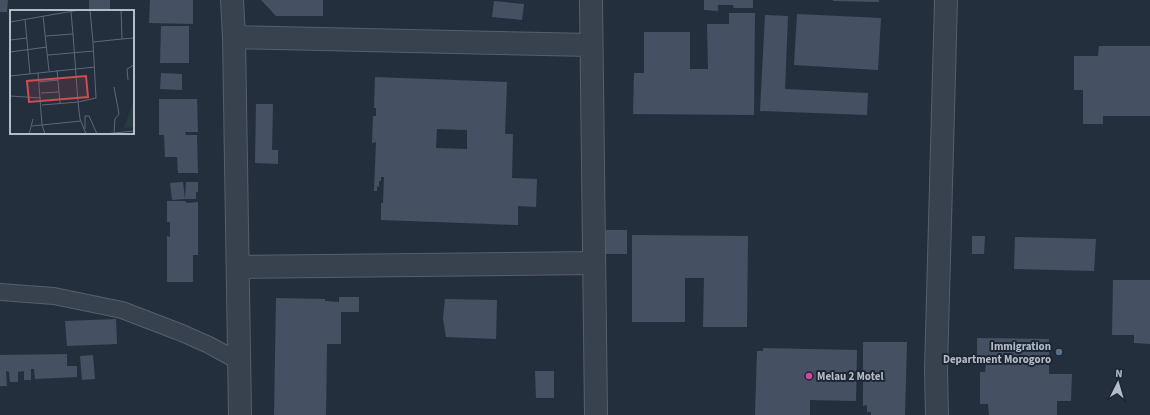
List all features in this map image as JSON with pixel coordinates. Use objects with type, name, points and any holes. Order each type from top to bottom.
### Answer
[{"type":"street","points":[[232,0],[234,37],[240,415]]},
{"type":"street","points":[[591,0],[596,415]]},
{"type":"street","points":[[937,415],[937,317],[946,0]]},
{"type":"street","points":[[234,37],[591,45]]},
{"type":"street","points":[[238,267],[594,263]]},
{"type":"lane","points":[[0,292],[54,296],[122,310],[182,333],[209,345],[240,362]]},
{"type":"building","points":[[0,0],[8,0],[7,12],[0,12]]},
{"type":"building","points":[[89,0],[110,0],[110,10],[89,10]]},
{"type":"building","points":[[150,0],[193,0],[193,24],[149,23]]},
{"type":"building","points":[[261,0],[323,0],[323,16],[276,16]]},
{"type":"building","points":[[704,0],[753,0],[753,8],[734,8],[733,5],[718,5],[718,11],[704,10]]},
{"type":"building","points":[[879,0],[879,2],[833,1]]},
{"type":"building","points":[[494,1],[524,4],[522,20],[492,17]]},
{"type":"building","points":[[729,13],[755,13],[754,115],[633,114],[634,73],[644,73],[644,32],[690,32],[690,69],[708,69],[707,24],[729,24]]},
{"type":"building","points":[[797,14],[881,18],[878,70],[794,65]]},
{"type":"building","points":[[765,15],[788,16],[785,89],[868,93],[867,115],[760,111]]},
{"type":"building","points":[[161,26],[189,26],[189,63],[160,63]]},
{"type":"building","points":[[1099,46],[1150,46],[1150,116],[1103,116],[1103,124],[1083,124],[1083,90],[1074,90],[1074,56],[1098,56]]},
{"type":"building","points":[[161,73],[182,74],[182,90],[160,89]]},
{"type":"building","points":[[375,77],[507,82],[505,134],[513,134],[512,178],[537,179],[536,207],[518,206],[518,225],[381,220],[384,177],[381,177],[381,181],[379,181],[377,191],[374,191],[376,142],[372,143],[373,116],[376,116],[376,108],[374,108]],"holes":[[[437,129],[467,130],[467,149],[436,148]]]},
{"type":"building","points":[[159,99],[197,99],[198,132],[185,132],[186,135],[197,135],[198,173],[178,173],[177,157],[165,157],[164,135],[159,135]]},
{"type":"building","points":[[256,104],[273,104],[272,150],[278,150],[278,164],[255,163]]},
{"type":"building","points":[[183,182],[185,199],[172,200],[170,183]]},
{"type":"building","points":[[186,182],[198,182],[196,199],[185,199]]},
{"type":"building","points":[[167,201],[185,201],[187,203],[198,202],[198,255],[193,255],[193,282],[167,282],[167,236],[170,237],[170,222],[167,222]]},
{"type":"building","points":[[606,230],[627,230],[627,254],[606,254]]},
{"type":"building","points":[[632,235],[748,236],[747,327],[703,327],[704,278],[685,278],[685,322],[632,322]]},
{"type":"building","points":[[972,236],[985,236],[984,254],[972,254]]},
{"type":"building","points":[[1015,237],[1096,239],[1094,271],[1014,269]]},
{"type":"building","points":[[1113,280],[1150,280],[1150,344],[1134,343],[1134,335],[1112,335]]},
{"type":"building","points":[[339,297],[359,297],[359,312],[341,312],[341,344],[327,344],[326,415],[274,415],[276,298],[325,299],[325,301],[339,302]]},
{"type":"building","points":[[445,299],[497,300],[496,339],[446,337],[443,319]]},
{"type":"building","points":[[116,319],[117,344],[67,346],[65,321]]},
{"type":"building","points":[[977,338],[1049,339],[1049,374],[1072,374],[1071,401],[1057,401],[1057,415],[989,415],[988,404],[980,404],[980,372],[985,372],[986,362],[977,363]]},
{"type":"building","points":[[863,342],[907,342],[905,415],[871,415],[871,412],[867,412],[867,405],[863,406]]},
{"type":"building","points":[[763,348],[857,350],[856,401],[810,400],[810,415],[755,415],[757,351],[763,351]]},
{"type":"building","points":[[67,354],[67,366],[77,366],[77,377],[35,379],[34,369],[31,369],[31,380],[24,380],[24,371],[18,372],[18,382],[10,382],[9,372],[6,371],[7,386],[0,386],[0,355]]},
{"type":"building","points":[[93,355],[95,379],[82,380],[80,356]]},
{"type":"building","points":[[535,371],[554,371],[554,398],[536,398]]},
{"type":"place","name":"Immigration Department Morogoro","points":[[1059,352]]},
{"type":"place","name":"Melau 2 Motel","points":[[809,376]]}]
